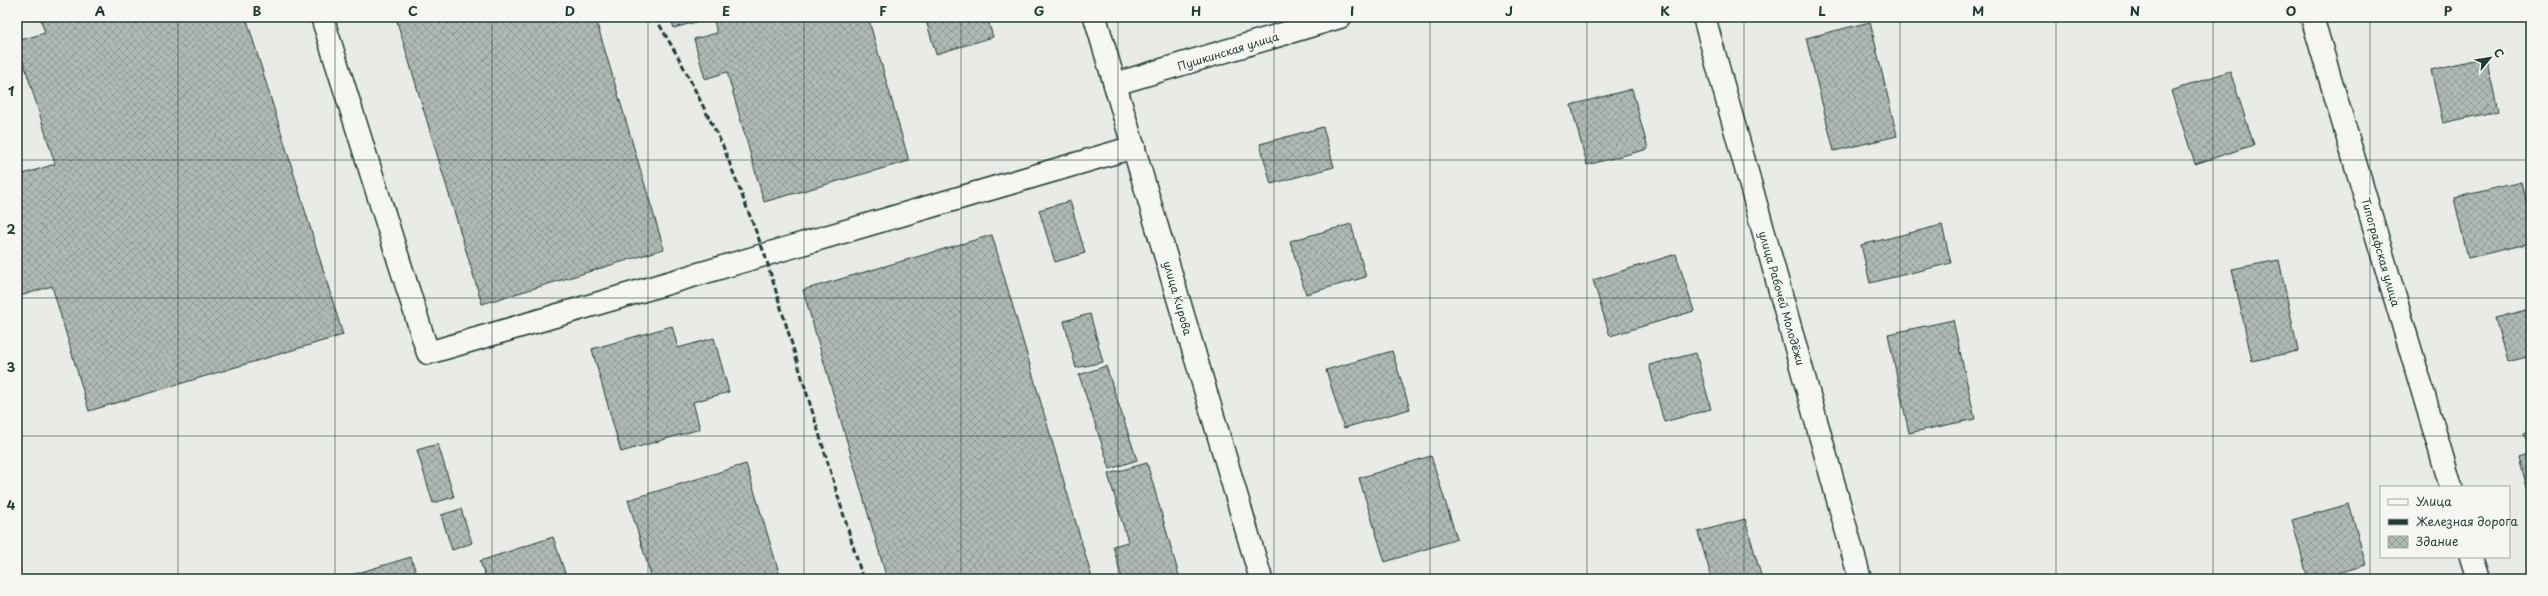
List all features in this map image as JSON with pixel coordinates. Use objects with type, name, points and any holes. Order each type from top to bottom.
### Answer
[{"type":"street","points":[[322,17],[428,353],[1134,147]]},
{"type":"street","name":"улица Кирова","points":[[1095,17],[1260,579]]},
{"type":"street","name":"Пушкинская улица","points":[[1115,84],[1340,17]]},
{"type":"street","name":"улица Рабочей Молодёжи","points":[[1704,17],[1860,579]]},
{"type":"street","name":"Типографская улица","points":[[2312,17],[2451,486]]},
{"type":"street","points":[[2471,558],[2478,579]]},
{"type":"building","points":[[40,17],[246,17],[343,335],[89,411],[52,286],[17,297],[17,176],[55,164],[17,41],[45,33]]},
{"type":"building","points":[[595,17],[664,249],[482,304],[396,18]]},
{"type":"building","points":[[670,17],[713,17],[674,28]]},
{"type":"building","points":[[713,17],[868,17],[909,161],[764,202],[727,72],[705,79],[694,39],[717,33]]},
{"type":"building","points":[[925,17],[987,17],[993,37],[936,54]]},
{"type":"building","points":[[1870,22],[1897,136],[1834,151],[1806,38]]},
{"type":"building","points":[[2486,57],[2498,111],[2443,123],[2431,70]]},
{"type":"building","points":[[2230,71],[2254,145],[2195,164],[2171,91]]},
{"type":"building","points":[[1632,89],[1648,149],[1587,165],[1571,105]]},
{"type":"building","points":[[1323,127],[1334,167],[1271,184],[1260,144]]},
{"type":"building","points":[[2521,182],[2531,224],[2531,243],[2468,258],[2454,198]]},
{"type":"building","points":[[1070,201],[1085,253],[1055,262],[1039,210]]},
{"type":"building","points":[[1351,224],[1366,277],[1306,294],[1290,241]]},
{"type":"building","points":[[1942,225],[1951,263],[1870,283],[1861,245]]},
{"type":"building","points":[[992,235],[1092,578],[887,579],[803,290]]},
{"type":"building","points":[[1676,254],[1694,311],[1610,336],[1593,280]]},
{"type":"building","points":[[2279,260],[2298,351],[2252,361],[2232,269]]},
{"type":"building","points":[[2531,309],[2531,356],[2507,362],[2495,318]]},
{"type":"building","points":[[1090,314],[1103,362],[1076,368],[1064,321]]},
{"type":"building","points":[[1953,320],[1975,419],[1909,433],[1888,334]]},
{"type":"building","points":[[672,326],[678,348],[714,338],[729,392],[693,402],[700,429],[621,452],[592,349]]},
{"type":"building","points":[[1392,351],[1410,409],[1344,428],[1326,370]]},
{"type":"building","points":[[1696,353],[1711,409],[1664,422],[1649,365]]},
{"type":"building","points":[[1106,366],[1137,460],[1110,469],[1079,375]]},
{"type":"building","points":[[2531,430],[2531,490],[2527,491],[2518,458],[2530,454],[2523,433]]},
{"type":"building","points":[[438,444],[454,497],[433,503],[417,450]]},
{"type":"building","points":[[1431,456],[1457,539],[1385,562],[1359,478]]},
{"type":"building","points":[[1147,463],[1180,579],[1122,579],[1113,546],[1128,542],[1108,474]]},
{"type":"building","points":[[746,464],[781,579],[652,579],[628,500]]},
{"type":"building","points":[[2349,504],[2366,565],[2317,579],[2308,579],[2292,520]]},
{"type":"building","points":[[461,509],[472,543],[452,550],[441,515]]},
{"type":"building","points":[[1745,519],[1762,579],[1712,579],[1698,532]]},
{"type":"building","points":[[553,537],[567,579],[486,579],[480,561]]},
{"type":"building","points":[[411,557],[418,579],[338,579]]},
{"type":"railway","points":[[655,17],[681,62],[723,146],[765,255],[863,579]]}]
